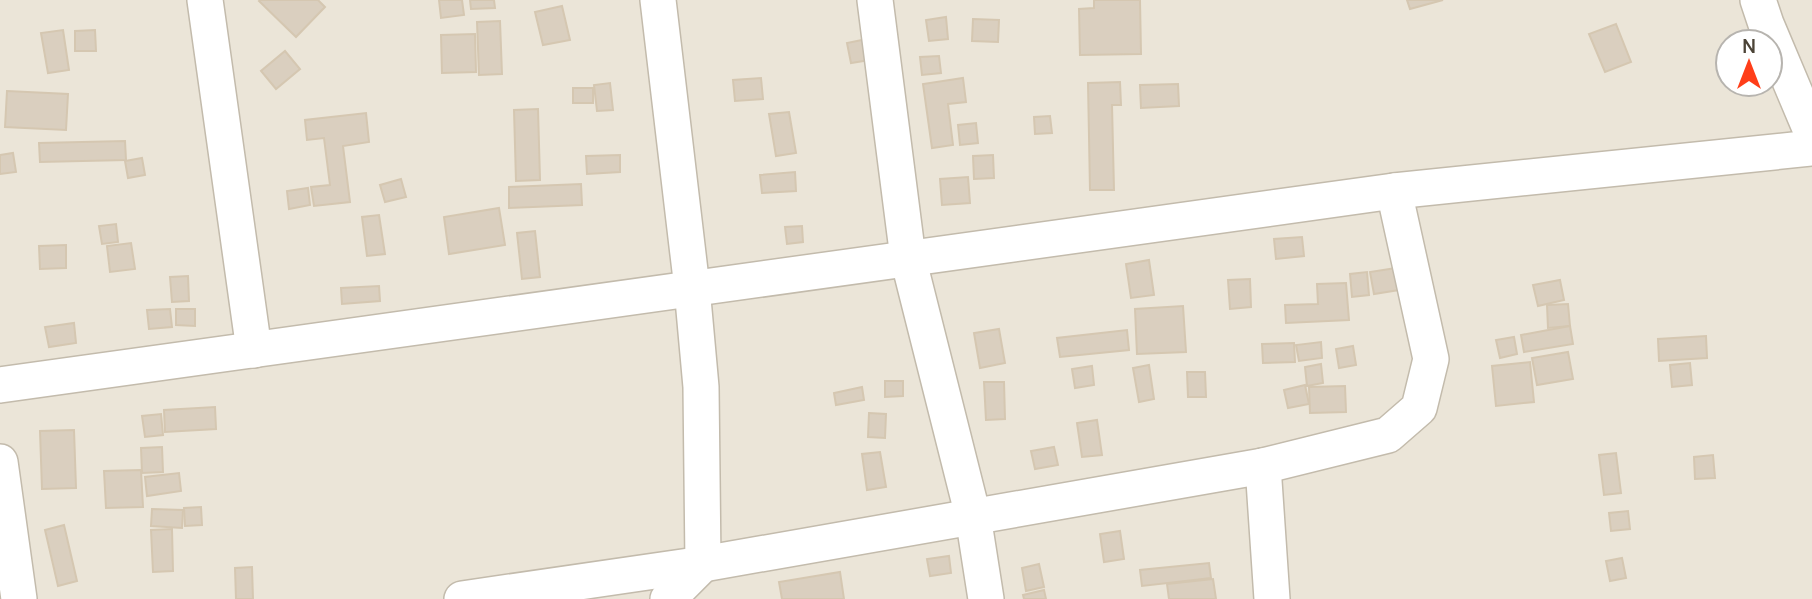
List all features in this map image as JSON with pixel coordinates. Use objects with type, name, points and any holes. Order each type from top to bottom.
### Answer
[{"type":"street","points":[[205,0],[254,350]]},
{"type":"street","points":[[658,0],[701,387],[701,599]]},
{"type":"street","points":[[875,0],[908,258],[973,516],[986,599]]},
{"type":"street","points":[[1758,0],[1812,133]]},
{"type":"street","points":[[0,385],[1394,191],[1812,148]]},
{"type":"street","points":[[462,599],[702,564],[1263,466],[1388,435],[1419,408],[1431,359],[1394,191]]},
{"type":"street","points":[[0,462],[19,599]]},
{"type":"street","points":[[1263,466],[1272,599]]},
{"type":"street","points":[[668,599],[702,564]]},
{"type":"shaded area","points":[[0,0],[1812,0],[1812,599],[0,599]]},
{"type":"building","points":[[260,0],[318,0],[325,7],[296,37]]},
{"type":"building","points":[[439,0],[462,0],[464,15],[441,18]]},
{"type":"building","points":[[470,0],[494,0],[495,8],[471,9]]},
{"type":"building","points":[[1094,0],[1140,0],[1141,54],[1080,55],[1079,9],[1094,8]]},
{"type":"building","points":[[1407,0],[1443,0],[1410,9]]},
{"type":"building","points":[[562,6],[570,40],[543,45],[535,12]]},
{"type":"building","points":[[946,17],[948,39],[929,41],[926,20]]},
{"type":"building","points":[[973,19],[999,20],[998,42],[972,41]]},
{"type":"building","points":[[500,21],[502,74],[479,75],[477,22]]},
{"type":"building","points":[[1616,24],[1631,62],[1605,72],[1589,34]]},
{"type":"building","points":[[63,30],[69,70],[48,73],[41,33]]},
{"type":"building","points":[[95,30],[96,51],[75,51],[75,31]]},
{"type":"building","points":[[475,34],[476,72],[442,73],[441,35]]},
{"type":"building","points":[[872,38],[876,59],[851,63],[847,43]]},
{"type":"building","points":[[285,51],[300,69],[276,89],[261,71]]},
{"type":"building","points":[[939,56],[941,73],[922,75],[920,57]]},
{"type":"building","points":[[761,78],[763,99],[735,101],[733,80]]},
{"type":"building","points":[[963,78],[966,102],[948,104],[953,145],[932,148],[923,84]]},
{"type":"building","points":[[1120,82],[1121,105],[1112,105],[1114,190],[1090,190],[1088,83]]},
{"type":"building","points":[[610,83],[613,110],[597,111],[594,85]]},
{"type":"building","points":[[1178,84],[1179,106],[1141,108],[1140,85]]},
{"type":"building","points":[[573,88],[593,88],[593,103],[573,103]]},
{"type":"building","points":[[7,91],[68,94],[66,130],[5,127]]},
{"type":"building","points":[[538,109],[540,180],[516,181],[514,110]]},
{"type":"building","points":[[789,112],[796,153],[776,156],[769,114]]},
{"type":"building","points":[[366,113],[369,142],[343,146],[350,202],[314,206],[311,187],[330,185],[324,138],[307,140],[305,120]]},
{"type":"building","points":[[1050,116],[1052,133],[1035,134],[1034,117]]},
{"type":"building","points":[[976,123],[978,143],[960,145],[958,125]]},
{"type":"building","points":[[125,141],[126,160],[40,162],[39,143]]},
{"type":"building","points":[[13,153],[16,172],[0,174],[0,155]]},
{"type":"building","points":[[620,155],[620,172],[587,174],[586,156]]},
{"type":"building","points":[[993,155],[994,178],[974,179],[973,156]]},
{"type":"building","points":[[142,158],[145,175],[128,178],[125,161]]},
{"type":"building","points":[[795,172],[796,191],[762,193],[760,175]]},
{"type":"building","points":[[968,177],[970,203],[942,205],[940,179]]},
{"type":"building","points":[[401,179],[406,197],[385,202],[380,185]]},
{"type":"building","points":[[581,184],[582,205],[509,208],[509,187]]},
{"type":"building","points":[[308,188],[310,205],[289,209],[287,191]]},
{"type":"building","points":[[499,208],[505,245],[449,254],[444,217]]},
{"type":"building","points":[[379,215],[385,254],[367,256],[362,217]]},
{"type":"building","points":[[116,224],[118,242],[102,244],[99,226]]},
{"type":"building","points":[[802,226],[803,242],[787,244],[785,227]]},
{"type":"building","points":[[535,231],[540,277],[522,279],[517,233]]},
{"type":"building","points":[[1302,237],[1304,256],[1276,259],[1274,239]]},
{"type":"building","points":[[131,243],[135,269],[110,272],[107,246]]},
{"type":"building","points":[[66,245],[66,268],[40,269],[39,246]]},
{"type":"building","points":[[1149,260],[1154,295],[1131,298],[1126,264]]},
{"type":"building","points":[[1409,266],[1412,288],[1374,294],[1370,272]]},
{"type":"building","points":[[1367,272],[1369,295],[1352,297],[1350,274]]},
{"type":"building","points":[[188,276],[189,301],[172,302],[170,277]]},
{"type":"building","points":[[1250,279],[1251,307],[1230,309],[1228,280]]},
{"type":"building","points":[[1560,280],[1564,300],[1538,306],[1533,285]]},
{"type":"building","points":[[1346,283],[1349,320],[1286,323],[1285,305],[1318,304],[1317,284]]},
{"type":"building","points":[[379,286],[380,301],[342,304],[341,288]]},
{"type":"building","points":[[1568,304],[1570,326],[1548,328],[1547,305]]},
{"type":"building","points":[[1183,306],[1186,352],[1137,354],[1135,309]]},
{"type":"building","points":[[170,309],[172,327],[149,329],[147,310]]},
{"type":"building","points":[[176,309],[195,309],[195,326],[176,325]]},
{"type":"building","points":[[74,323],[76,343],[49,347],[45,327]]},
{"type":"building","points":[[1570,326],[1573,344],[1524,352],[1521,335]]},
{"type":"building","points":[[999,329],[1005,363],[980,368],[974,333]]},
{"type":"building","points":[[1127,330],[1129,350],[1060,357],[1057,338]]},
{"type":"building","points":[[1706,336],[1707,358],[1659,361],[1658,339]]},
{"type":"building","points":[[1514,337],[1517,354],[1500,358],[1496,340]]},
{"type":"building","points":[[1321,342],[1322,358],[1299,361],[1296,345]]},
{"type":"building","points":[[1294,343],[1295,362],[1263,363],[1262,344]]},
{"type":"building","points":[[1353,346],[1356,365],[1339,368],[1336,349]]},
{"type":"building","points":[[1568,352],[1573,379],[1537,385],[1532,358]]},
{"type":"building","points":[[1530,362],[1534,402],[1496,406],[1492,366]]},
{"type":"building","points":[[1690,363],[1692,385],[1672,387],[1670,365]]},
{"type":"building","points":[[1321,364],[1323,383],[1307,386],[1305,367]]},
{"type":"building","points":[[1149,365],[1154,399],[1139,402],[1133,368]]},
{"type":"building","points":[[1092,366],[1094,385],[1075,388],[1072,369]]},
{"type":"building","points":[[1187,372],[1205,372],[1206,397],[1188,397]]},
{"type":"building","points":[[885,381],[903,381],[903,396],[885,397]]},
{"type":"building","points":[[984,382],[1004,382],[1005,419],[986,420]]},
{"type":"building","points":[[1305,385],[1309,404],[1288,408],[1284,390]]},
{"type":"building","points":[[1345,386],[1346,412],[1310,413],[1309,387]]},
{"type":"building","points":[[862,387],[864,400],[836,405],[834,393]]},
{"type":"building","points":[[215,407],[216,429],[165,432],[164,410]]},
{"type":"building","points":[[869,413],[886,414],[885,438],[868,437]]},
{"type":"building","points":[[161,414],[163,435],[145,437],[142,416]]},
{"type":"building","points":[[1097,420],[1102,455],[1082,457],[1077,423]]},
{"type":"building","points":[[74,430],[76,488],[42,489],[40,431]]},
{"type":"building","points":[[162,447],[163,472],[142,473],[141,448]]},
{"type":"building","points":[[1054,447],[1058,465],[1035,469],[1031,451]]},
{"type":"building","points":[[880,452],[886,487],[867,490],[862,454]]},
{"type":"building","points":[[1616,453],[1621,493],[1604,495],[1599,455]]},
{"type":"building","points":[[1713,455],[1715,478],[1695,479],[1694,457]]},
{"type":"building","points":[[141,470],[143,507],[106,508],[104,471]]},
{"type":"building","points":[[179,473],[181,491],[147,496],[145,477]]},
{"type":"building","points":[[201,507],[202,525],[185,526],[184,508]]},
{"type":"building","points":[[152,509],[183,510],[182,528],[151,526]]},
{"type":"building","points":[[1628,511],[1630,529],[1611,531],[1609,513]]},
{"type":"building","points":[[64,525],[77,581],[58,586],[45,530]]},
{"type":"building","points":[[172,529],[173,571],[153,572],[151,530]]},
{"type":"building","points":[[1120,531],[1124,559],[1104,562],[1100,534]]},
{"type":"building","points":[[949,556],[951,573],[930,576],[927,559]]},
{"type":"building","points":[[1622,558],[1626,578],[1610,581],[1606,561]]},
{"type":"building","points":[[1209,563],[1211,578],[1142,586],[1140,570]]},
{"type":"building","points":[[1039,564],[1044,587],[1026,591],[1022,568]]},
{"type":"building","points":[[252,567],[253,599],[236,599],[235,568]]},
{"type":"building","points":[[840,572],[844,599],[782,599],[779,582]]},
{"type":"building","points":[[1213,579],[1216,599],[1169,599],[1167,584]]},
{"type":"building","points":[[1044,590],[1046,599],[1024,599],[1023,595]]}]
